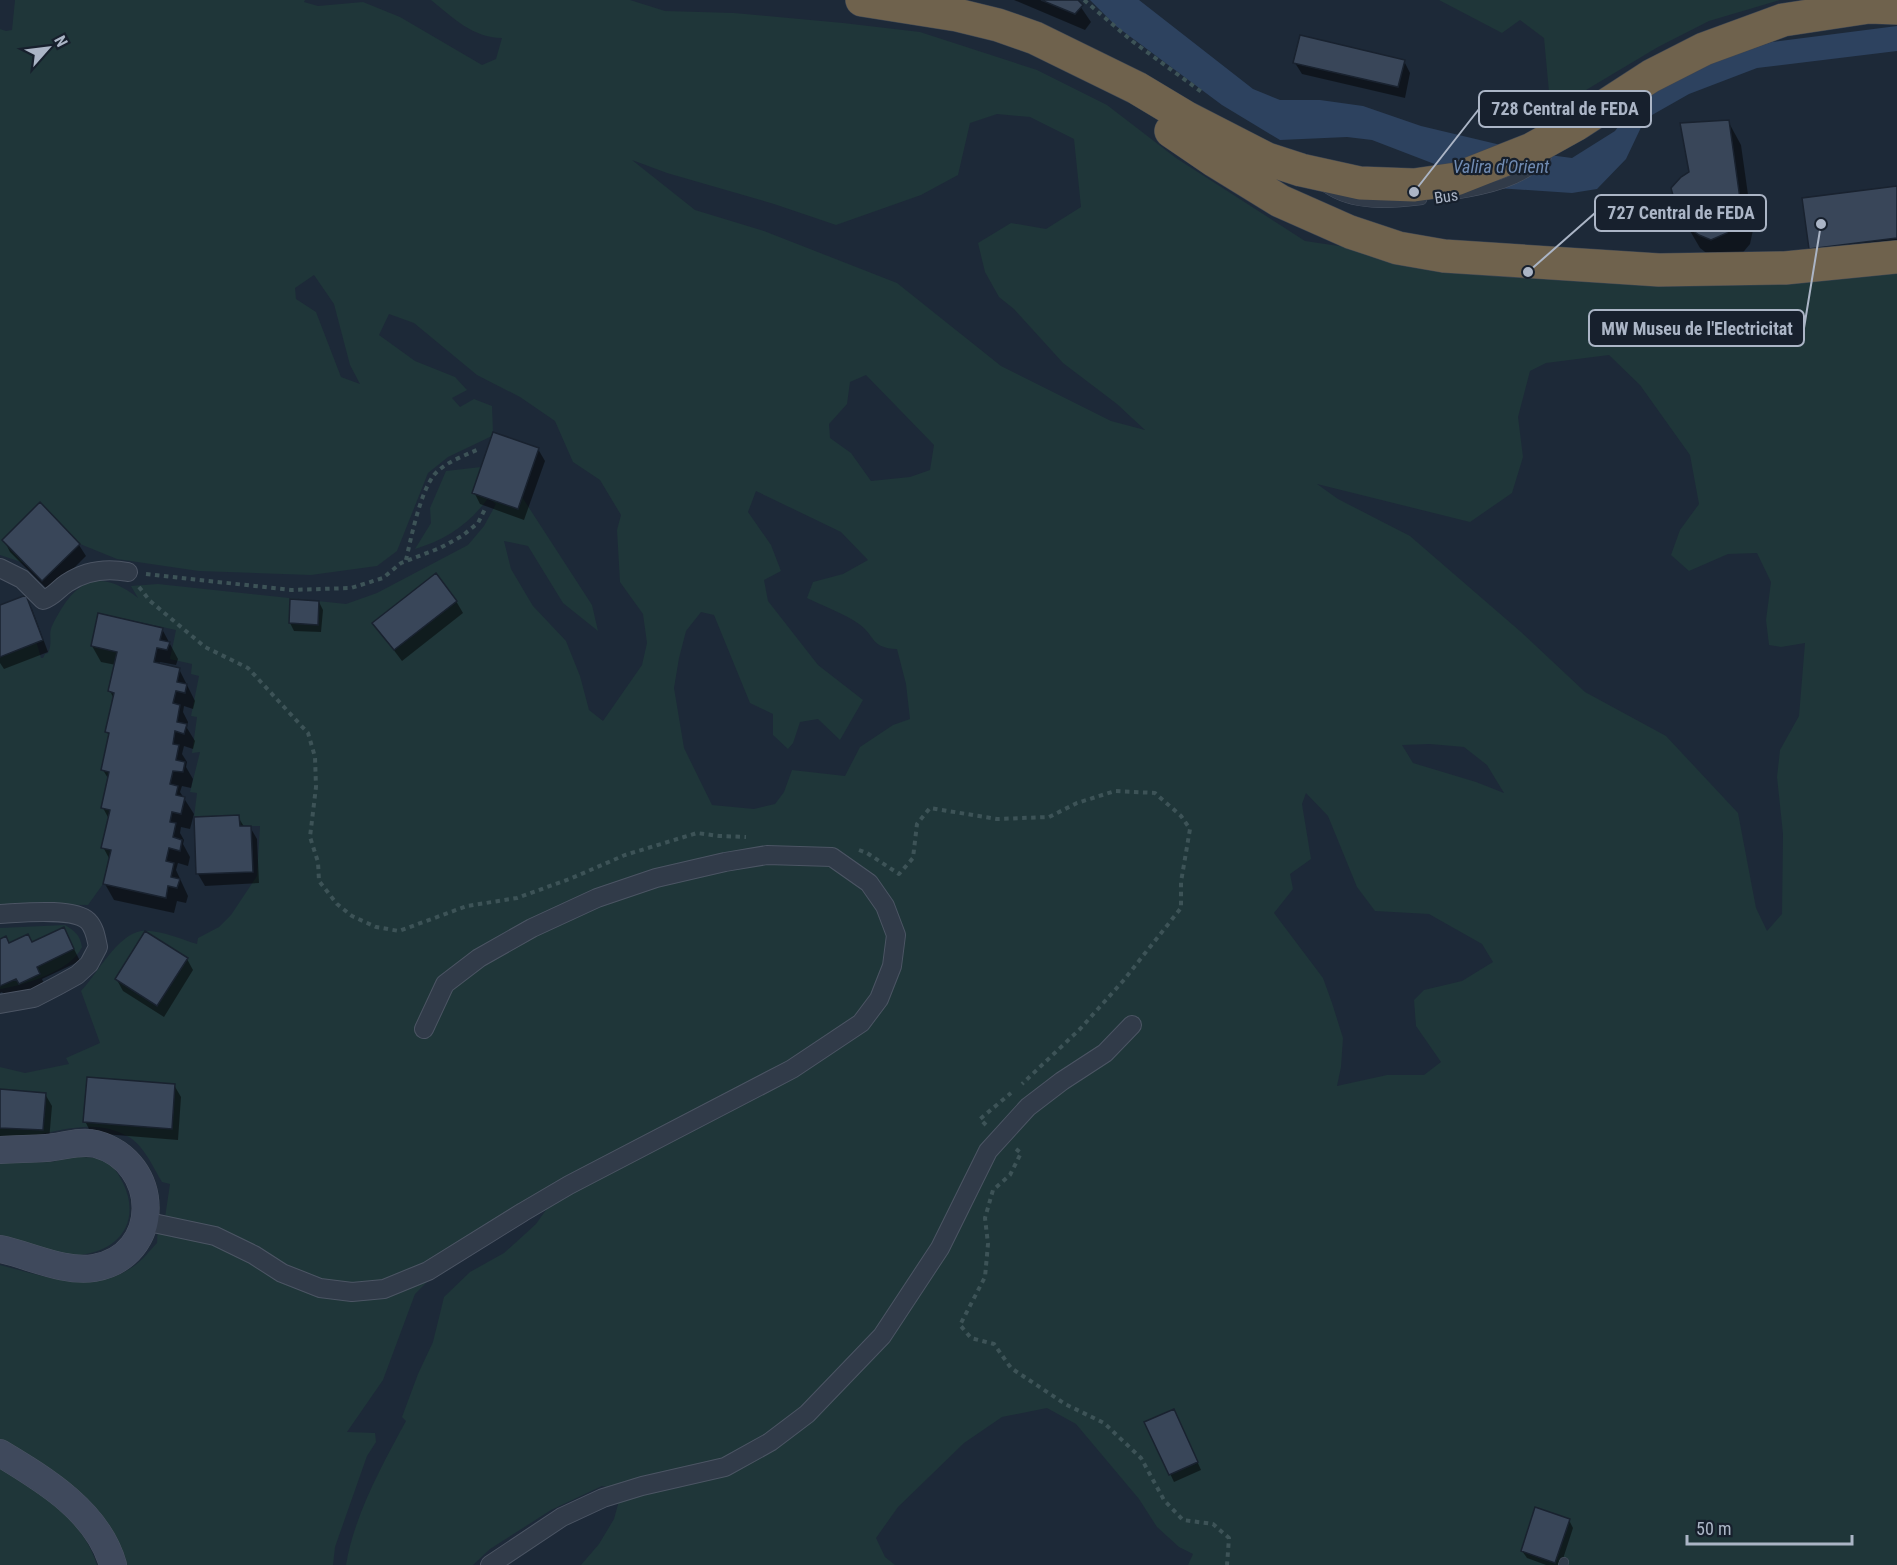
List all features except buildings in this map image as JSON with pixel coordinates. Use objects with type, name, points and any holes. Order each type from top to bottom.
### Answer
[{"type":"highway","points":[[862,0],[926,9],[998,25],[1035,38],[1137,88],[1234,144],[1267,159],[1301,170],[1360,183],[1413,185],[1446,192],[1532,149],[1568,134],[1651,76],[1693,54],[1783,20],[1869,7],[1897,8]]},
{"type":"highway","points":[[1088,65],[1148,115],[1215,161],[1280,201],[1350,232],[1398,248],[1444,256],[1659,270],[1785,268],[1897,257]]},
{"type":"main road","points":[[0,1150],[93,1143],[116,1151],[135,1169],[142,1182],[147,1210],[142,1231],[130,1250],[111,1262],[95,1268],[75,1270],[0,1249]]},
{"type":"main road","points":[[0,1453],[62,1493],[95,1528],[113,1565]]},
{"type":"street","points":[[0,568],[22,579],[43,600],[48,599],[66,583],[81,576],[98,571],[128,572]]},
{"type":"street","points":[[144,1221],[215,1236],[254,1255],[282,1273],[320,1288],[352,1292],[384,1289],[428,1271],[569,1185],[792,1069],[861,1023],[879,999],[891,966],[896,935],[885,906],[869,883],[832,857],[767,855],[725,862],[656,878],[597,898],[532,928],[480,958],[445,984],[424,1029]]},
{"type":"street","points":[[0,914],[72,914],[87,920],[95,932],[98,947],[89,964],[77,975],[34,998],[0,1004]]},
{"type":"street","points":[[490,1565],[561,1517],[603,1498],[642,1486],[725,1467],[770,1442],[807,1414],[882,1336],[940,1248],[988,1151],[1028,1107],[1062,1081],[1106,1053],[1132,1025]]},
{"type":"lane","name":"Bus","points":[[1446,192],[1483,191],[1517,178],[1552,152]]},
{"type":"path","points":[[1084,0],[1132,41],[1206,96]]},
{"type":"path","points":[[406,561],[418,511],[434,476],[450,462],[479,449]]},
{"type":"path","points":[[128,572],[291,590],[351,588],[383,578],[406,561],[440,548],[462,536],[478,523],[485,509]]},
{"type":"path","points":[[1015,1148],[1021,1153],[1010,1175],[993,1190],[985,1218],[988,1244],[985,1277],[960,1325],[971,1338],[993,1344],[1011,1368],[1065,1404],[1104,1423],[1141,1458],[1164,1500],[1183,1520],[1213,1524],[1229,1538],[1227,1565]]},
{"type":"green space","points":[[15,0],[305,0],[304,2],[318,6],[363,2],[400,17],[482,65],[496,59],[502,38],[491,37],[472,30],[431,0],[630,0],[665,11],[734,13],[920,32],[1037,70],[1107,105],[1176,158],[1305,241],[1488,268],[1897,267],[1897,1565],[1188,1565],[1193,1554],[1179,1547],[1157,1527],[1139,1499],[1076,1424],[1047,1408],[1002,1417],[964,1443],[898,1507],[876,1538],[885,1557],[895,1565],[581,1565],[599,1544],[614,1519],[622,1490],[602,1486],[551,1510],[490,1549],[473,1565],[346,1565],[362,1510],[406,1421],[402,1417],[433,1342],[444,1297],[470,1272],[504,1253],[536,1224],[548,1207],[457,1252],[415,1294],[383,1380],[347,1432],[375,1433],[376,1442],[367,1456],[335,1547],[333,1565],[123,1565],[78,1491],[49,1468],[0,1439],[0,1265],[68,1281],[102,1280],[118,1275],[137,1264],[157,1243],[158,1224],[164,1224],[170,1184],[162,1182],[148,1157],[134,1141],[117,1131],[81,1127],[29,1136],[0,1136],[0,1067],[25,1073],[69,1064],[66,1058],[100,1043],[81,991],[116,947],[132,934],[141,931],[155,931],[197,944],[198,938],[219,927],[231,915],[257,876],[260,826],[240,826],[239,815],[194,817],[197,793],[190,792],[200,752],[192,753],[197,717],[191,716],[199,676],[191,674],[192,664],[170,659],[176,630],[98,613],[91,646],[117,652],[108,691],[114,693],[105,732],[109,733],[109,772],[101,808],[110,810],[102,847],[111,850],[103,884],[88,905],[0,904],[0,656],[36,641],[41,658],[43,658],[48,653],[52,626],[68,600],[86,584],[97,581],[109,582],[138,598],[131,586],[158,584],[346,604],[377,593],[468,545],[484,526],[496,504],[488,498],[473,516],[456,530],[437,541],[415,549],[431,523],[430,508],[446,471],[481,467],[492,436],[448,457],[428,473],[397,551],[377,566],[311,575],[199,571],[117,559],[80,544],[42,581],[24,563],[0,555],[0,29],[12,30]],"holes":[[[997,114],[1030,117],[1074,139],[1081,207],[1046,229],[1011,223],[978,243],[985,272],[999,297],[1014,309],[1063,363],[1117,404],[1145,430],[1111,421],[1001,366],[897,283],[764,231],[695,210],[632,160],[836,225],[921,195],[958,175],[970,123]],[[314,275],[334,304],[350,365],[360,384],[341,377],[316,312],[296,299],[295,288]],[[389,314],[414,323],[477,375],[520,397],[555,421],[573,462],[600,480],[621,515],[617,530],[620,582],[643,614],[647,643],[642,665],[603,721],[589,710],[580,676],[566,641],[533,606],[511,569],[504,541],[528,546],[563,603],[598,631],[592,605],[522,497],[539,448],[493,432],[492,406],[474,399],[460,407],[452,398],[467,390],[455,377],[415,361],[379,335]],[[1609,355],[1640,385],[1690,455],[1699,504],[1680,530],[1671,555],[1689,571],[1728,554],[1757,553],[1771,582],[1766,620],[1769,645],[1781,647],[1805,643],[1799,716],[1780,750],[1777,777],[1783,834],[1782,914],[1767,931],[1756,908],[1738,813],[1666,736],[1585,692],[1521,632],[1410,536],[1338,499],[1317,484],[1470,522],[1512,493],[1523,457],[1518,417],[1530,371],[1546,363]],[[866,375],[934,445],[930,470],[910,477],[871,481],[851,453],[830,438],[829,424],[847,404],[850,382]],[[756,491],[841,532],[868,560],[843,574],[813,582],[807,598],[853,620],[864,628],[878,644],[897,649],[906,684],[910,719],[893,725],[860,747],[845,776],[792,770],[784,792],[775,804],[754,809],[712,805],[684,748],[674,688],[686,631],[701,612],[714,615],[750,703],[773,714],[773,735],[788,749],[793,743],[800,722],[818,719],[840,740],[863,700],[818,665],[768,601],[764,580],[781,571],[771,545],[748,512]],[[1430,744],[1464,747],[1487,765],[1504,793],[1413,763],[1402,745]],[[1306,793],[1328,816],[1357,887],[1375,911],[1429,914],[1482,944],[1493,962],[1462,981],[1424,990],[1414,1000],[1416,1026],[1441,1062],[1424,1075],[1387,1075],[1337,1086],[1343,1038],[1323,978],[1274,913],[1293,889],[1290,874],[1311,859],[1302,804]]]},
{"type":"green space","points":[[1439,0],[1780,0],[1709,21],[1658,47],[1586,90],[1559,101],[1549,92],[1544,38],[1520,20],[1502,33]]},
{"type":"green space","points":[[65,925],[80,939],[82,947],[76,956],[46,976],[0,989],[0,928]]},
{"type":"green space","points":[[74,1157],[106,1161],[123,1183],[130,1210],[128,1222],[114,1242],[91,1253],[66,1255],[0,1235],[0,1163],[51,1162]]},
{"type":"green space","points":[[0,1468],[44,1497],[70,1520],[90,1548],[97,1565],[0,1565]]},
{"type":"water","name":"Valira d'Orient","points":[[1090,0],[1139,0],[1253,89],[1280,100],[1320,100],[1363,106],[1421,126],[1534,153],[1572,158],[1615,131],[1638,100],[1694,69],[1772,42],[1897,26],[1897,51],[1757,68],[1689,94],[1645,119],[1626,159],[1597,189],[1572,193],[1497,188],[1372,140],[1347,137],[1280,140],[1222,105],[1116,26]]},
{"type":"place","name":"728 Central de FEDA","points":[[1414,192]]},
{"type":"place","name":"MW Museu de l'Electricitat","points":[[1821,224]]},
{"type":"place","name":"727 Central de FEDA","points":[[1528,272]]}]
